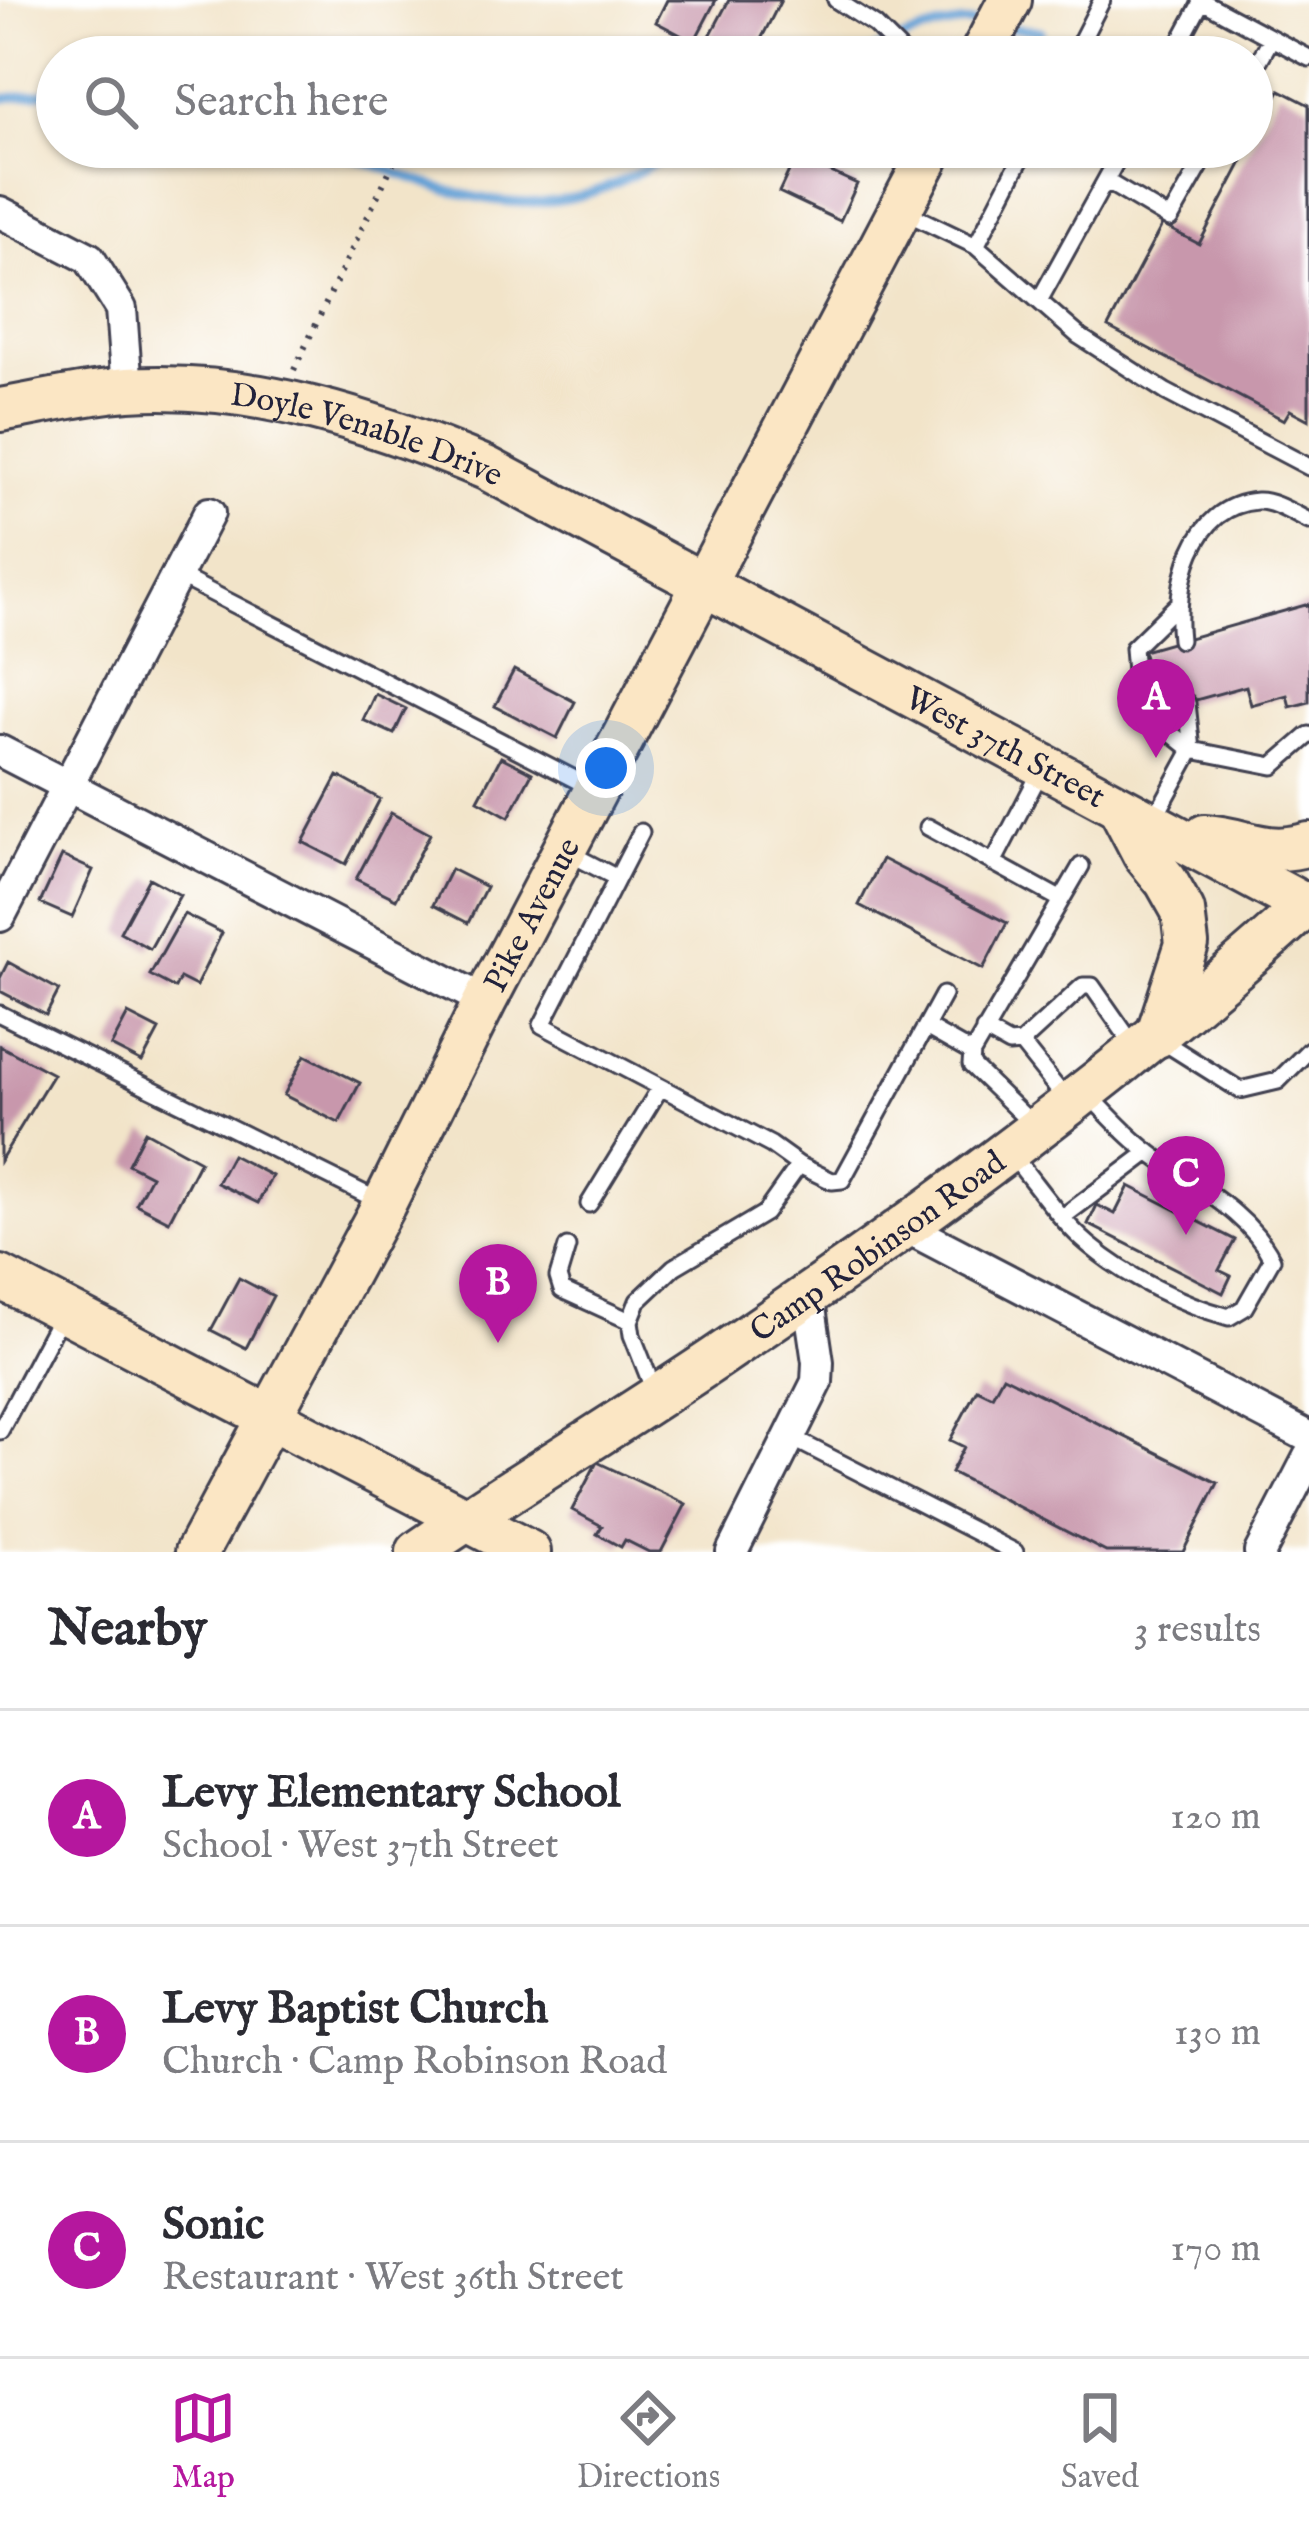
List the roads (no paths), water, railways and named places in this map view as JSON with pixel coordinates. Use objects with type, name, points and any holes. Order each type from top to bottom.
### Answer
[{"type":"main road","points":[[991,36],[1010,0]]},
{"type":"main road","name":"Pike Avenue","points":[[197,1552],[384,1204],[485,1001],[922,168]]},
{"type":"main road","name":"Doyle Venable Drive","points":[[0,410],[128,389],[206,391],[280,401],[356,419],[486,468],[704,584]]},
{"type":"main road","name":"West 37th Street","points":[[704,584],[1308,906]]},
{"type":"main road","points":[[1148,1044],[1186,944],[1183,911],[1144,854],[1147,822],[1234,838],[1266,851],[1309,844]]},
{"type":"main road","name":"Camp Robinson Road","points":[[418,1552],[904,1226],[1148,1044],[1308,906]]},
{"type":"main road","points":[[0,1277],[272,1415],[520,1550]]},
{"type":"street","points":[[0,212],[88,258],[121,309],[128,389]]},
{"type":"street","points":[[0,916],[209,513]]},
{"type":"street","points":[[0,751],[485,1001]]},
{"type":"street","points":[[904,1226],[1309,1437]]},
{"type":"street","points":[[732,1552],[817,1382],[808,1294]]},
{"type":"street","points":[[1260,1552],[1309,1457]]},
{"type":"lane","points":[[836,0],[886,36]]},
{"type":"lane","points":[[1084,36],[1102,0]]},
{"type":"lane","points":[[1183,36],[1201,1],[1265,36]]},
{"type":"lane","points":[[1273,40],[1309,58]]},
{"type":"lane","points":[[976,246],[1016,168]]},
{"type":"lane","points":[[1040,299],[1113,168]]},
{"type":"lane","points":[[1106,181],[1170,219],[1199,168]]},
{"type":"lane","points":[[900,209],[976,246],[1079,336],[1166,392],[1309,467]]},
{"type":"lane","points":[[1180,640],[1176,606],[1202,527],[1225,508],[1262,500],[1309,521]]},
{"type":"lane","points":[[177,574],[596,790]]},
{"type":"lane","points":[[1176,606],[1132,648],[1138,707],[1192,750],[1273,766],[1309,735]]},
{"type":"lane","points":[[1147,822],[1192,750],[1187,703]]},
{"type":"lane","points":[[993,863],[1043,767]]},
{"type":"lane","points":[[928,827],[1060,899]]},
{"type":"lane","points":[[640,832],[542,1025],[770,1145],[799,1165],[832,1181],[842,1180],[943,995]]},
{"type":"lane","points":[[564,851],[617,878]]},
{"type":"lane","points":[[1021,1043],[1050,1119],[1064,1216],[1087,1244],[1199,1310],[1229,1317],[1244,1308],[1272,1259],[1265,1245],[1195,1183],[1149,1152],[1050,1119],[971,1065],[984,1030],[1081,866]]},
{"type":"lane","points":[[984,1030],[1009,1044],[1021,1043],[1083,986],[1092,986],[1148,1044],[1240,1090],[1278,1081],[1309,1050]]},
{"type":"lane","points":[[0,1014],[384,1204]]},
{"type":"lane","points":[[926,1027],[972,1052]]},
{"type":"lane","points":[[590,1204],[661,1088]]},
{"type":"lane","points":[[1064,1216],[1149,1152]]},
{"type":"lane","points":[[657,1396],[630,1321],[638,1301],[674,1267],[765,1213],[799,1165]]},
{"type":"lane","points":[[567,1247],[558,1277],[562,1290],[630,1321]]},
{"type":"lane","points":[[0,1431],[64,1310]]},
{"type":"lane","points":[[790,1437],[1016,1552]]},
{"type":"waterway","points":[[913,36],[966,23],[982,24]]},
{"type":"waterway","points":[[1011,28],[1041,31]]},
{"type":"waterway","points":[[0,99],[36,94]]},
{"type":"waterway","points":[[385,168],[456,192],[532,203],[583,195],[645,168]]},
{"type":"place","name":"Levy Elementary School","points":[[1156,758]]},
{"type":"place","name":"Sonic","points":[[1186,1235]]},
{"type":"place","name":"Levy Baptist Church","points":[[498,1343]]}]
